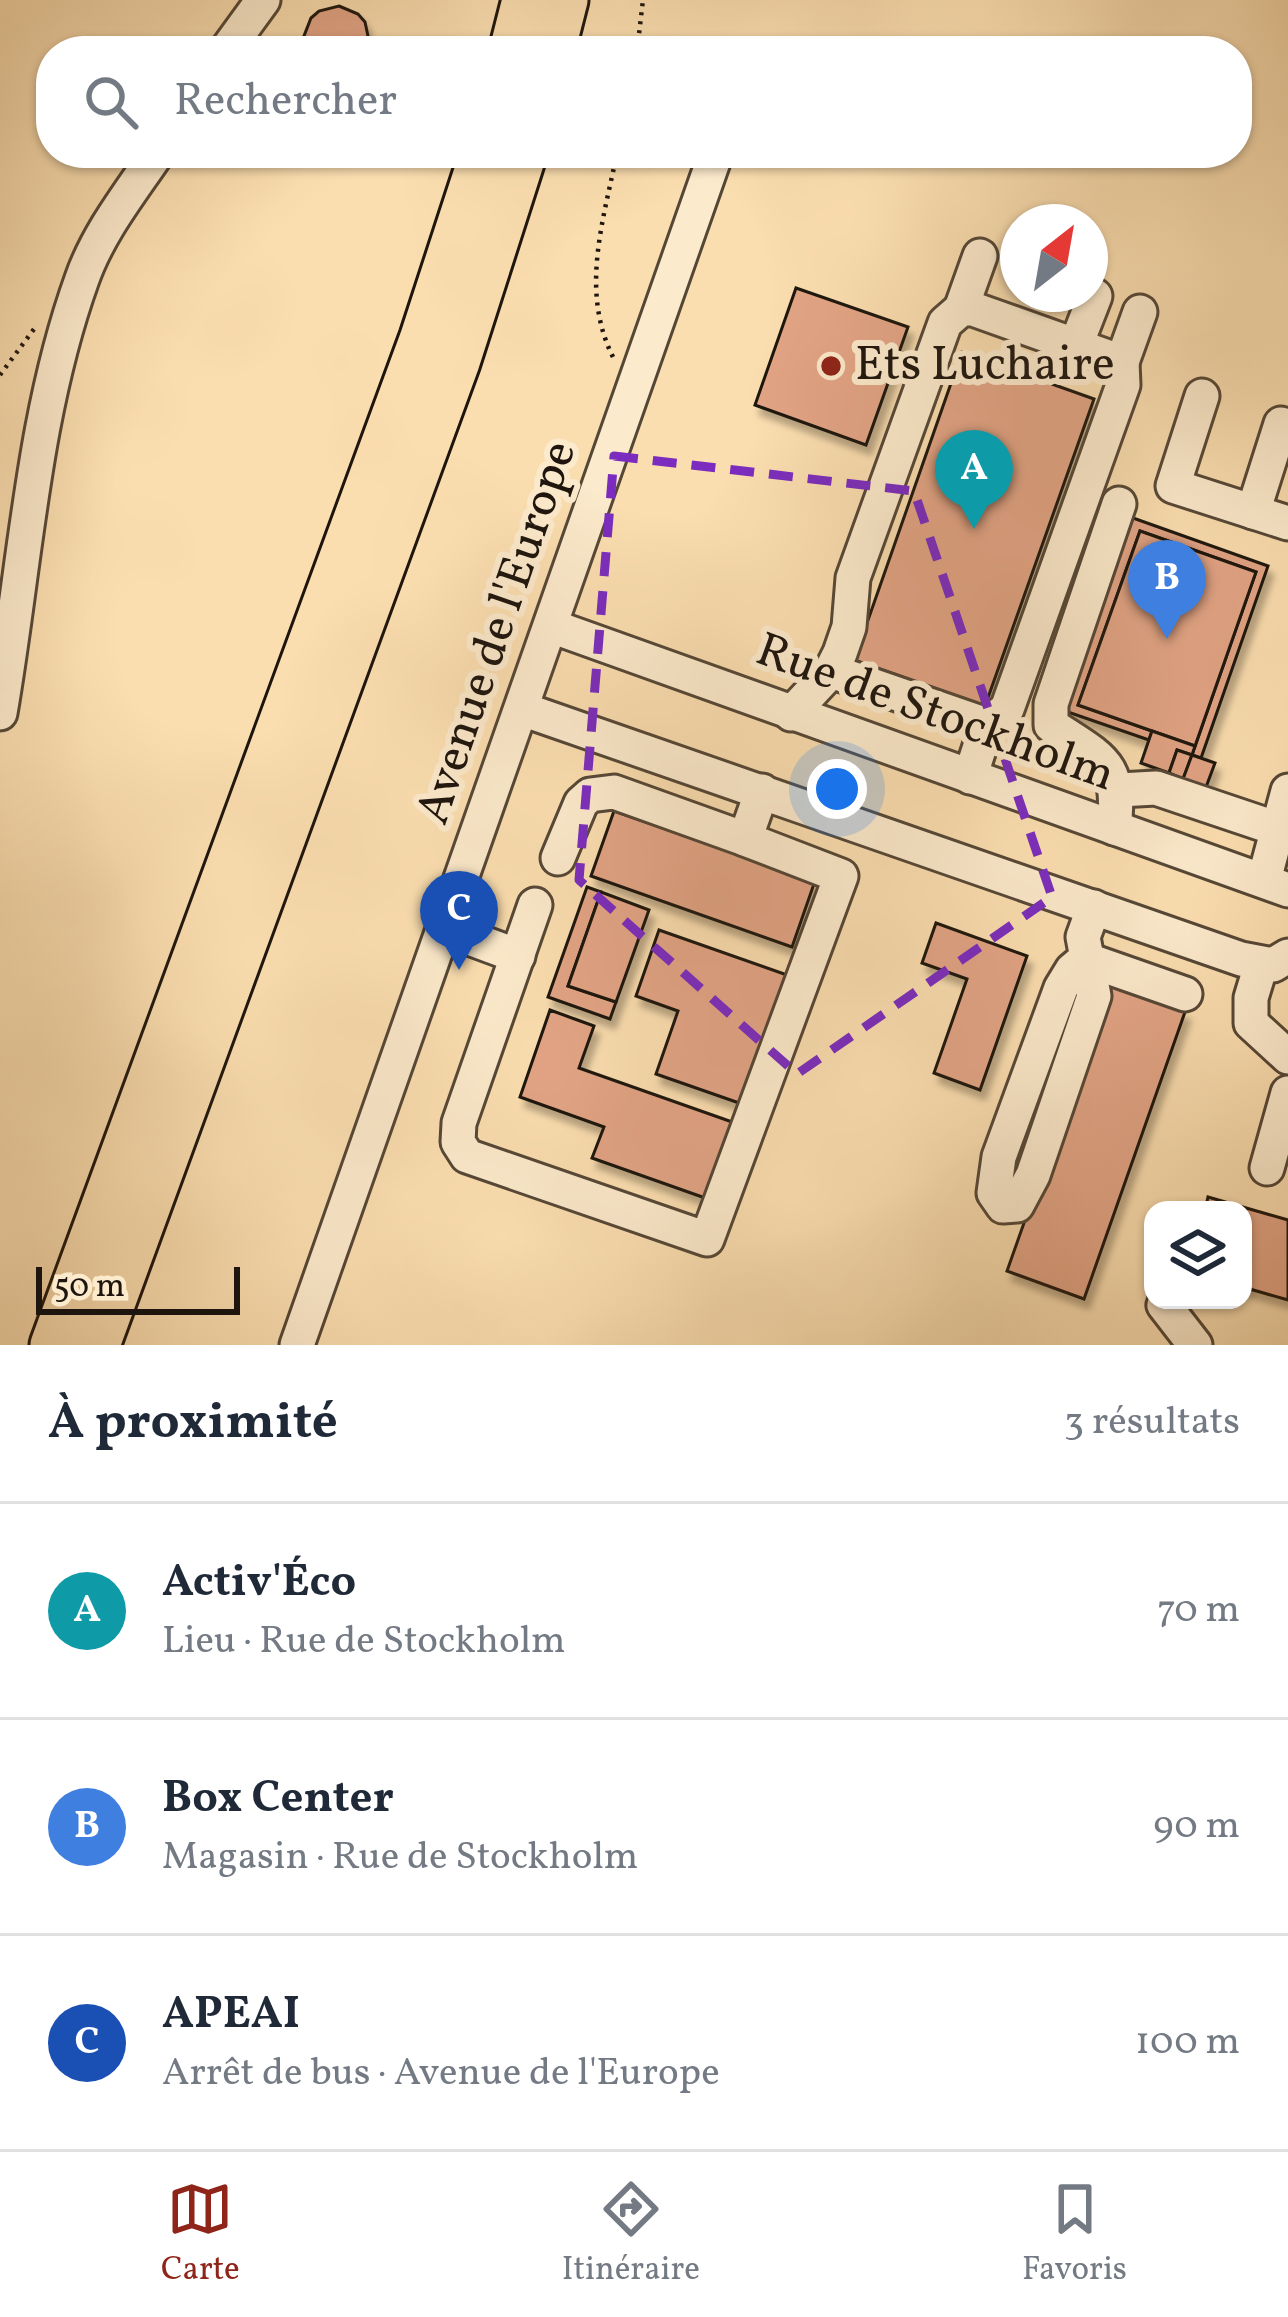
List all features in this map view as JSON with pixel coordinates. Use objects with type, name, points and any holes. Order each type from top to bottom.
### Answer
[{"type":"main road","points":[[516,36],[525,0]]},
{"type":"main road","points":[[556,36],[566,0]]},
{"type":"main road","points":[[53,1345],[423,337],[478,168]]},
{"type":"main road","points":[[97,1345],[457,362],[519,168]]},
{"type":"street","points":[[237,36],[263,0]]},
{"type":"street","points":[[0,712],[35,469],[82,277],[105,230],[147,168]]},
{"type":"street","name":"Avenue de l'Europe","points":[[296,1345],[711,168]]},
{"type":"street","points":[[791,714],[831,671],[849,627],[853,578],[926,369],[945,322],[961,309],[980,256]]},
{"type":"street","points":[[961,309],[1000,308]]},
{"type":"street","points":[[1021,312],[1076,345],[1122,362]]},
{"type":"street","points":[[1076,345],[1089,312]]},
{"type":"street","points":[[970,777],[987,725],[1006,709],[1123,385],[1122,362],[1140,312]]},
{"type":"street","points":[[1202,396],[1173,486],[1288,523]]},
{"type":"street","points":[[1252,512],[1281,424]]},
{"type":"street","points":[[1114,828],[1118,790],[1101,759],[1051,725],[1051,704],[1119,504]]},
{"type":"street","name":"Rue de Stockholm","points":[[551,626],[1276,885]]},
{"type":"street","points":[[831,671],[987,725]]},
{"type":"street","points":[[522,709],[1094,907],[1280,964],[1251,998],[1251,1023],[1288,1057]]},
{"type":"street","points":[[1118,790],[1156,788],[1275,828]]},
{"type":"street","points":[[1276,885],[1275,828],[1288,790]]},
{"type":"street","points":[[745,839],[762,791]]},
{"type":"street","points":[[536,905],[459,1123],[458,1142],[467,1156],[706,1239],[841,876],[614,792],[590,795],[580,803],[558,858]]},
{"type":"street","points":[[1084,959],[1061,988],[999,1157],[994,1193],[1003,1206],[1017,1205],[1033,1175],[1094,996],[1083,937],[1094,907]]},
{"type":"street","points":[[445,929],[518,956]]},
{"type":"street","points":[[1084,959],[1185,994]]},
{"type":"street","points":[[1264,1166],[1288,1093]]},
{"type":"street","points":[[1167,1309],[1195,1345]]},
{"type":"path","points":[[639,36],[643,0]]},
{"type":"path","points":[[614,168],[593,274],[599,329],[632,394]]},
{"type":"highlighted area","points":[[614,456],[914,491],[1052,897],[797,1074],[579,880]]},
{"type":"building","points":[[339,6],[358,14],[368,36],[304,36],[319,11]]},
{"type":"building","name":"Ets Luchaire","points":[[796,288],[908,327],[866,445],[755,405]]},
{"type":"building","points":[[962,352],[1094,399],[985,706],[854,660]]},
{"type":"building","points":[[1133,518],[1268,566],[1201,758],[1192,755],[1256,572],[1140,531],[1078,705],[1152,731],[1149,740],[1065,711]]},
{"type":"building","points":[[1140,531],[1256,572],[1195,746],[1078,705]]},
{"type":"building","points":[[1152,731],[1195,746],[1192,755],[1177,750],[1169,773],[1141,763]]},
{"type":"building","points":[[1177,750],[1192,755],[1183,779],[1169,773]]},
{"type":"building","points":[[1192,755],[1215,763],[1206,787],[1183,779]]},
{"type":"building","points":[[614,811],[815,881],[792,947],[591,876]]},
{"type":"building","points":[[587,887],[601,892],[568,986],[616,1002],[610,1019],[548,997]]},
{"type":"building","points":[[601,892],[649,910],[616,1002],[568,986]]},
{"type":"building","points":[[936,923],[1027,956],[980,1090],[934,1073],[967,979],[922,963]]},
{"type":"building","points":[[659,930],[787,975],[742,1104],[656,1074],[678,1011],[636,996]]},
{"type":"building","points":[[1108,985],[1185,1012],[1084,1299],[1007,1271]]},
{"type":"building","points":[[550,1010],[594,1026],[579,1068],[735,1123],[708,1199],[592,1158],[604,1127],[520,1097]]},
{"type":"building","points":[[1252,1210],[1288,1220],[1288,1300],[1252,1290]]},
{"type":"place","name":"Ets Luchaire","points":[[831,366]]},
{"type":"place","name":"Activ'Éco","points":[[974,529]]},
{"type":"place","name":"Box Center","points":[[1167,639]]},
{"type":"place","name":"APEAI","points":[[459,970]]}]
